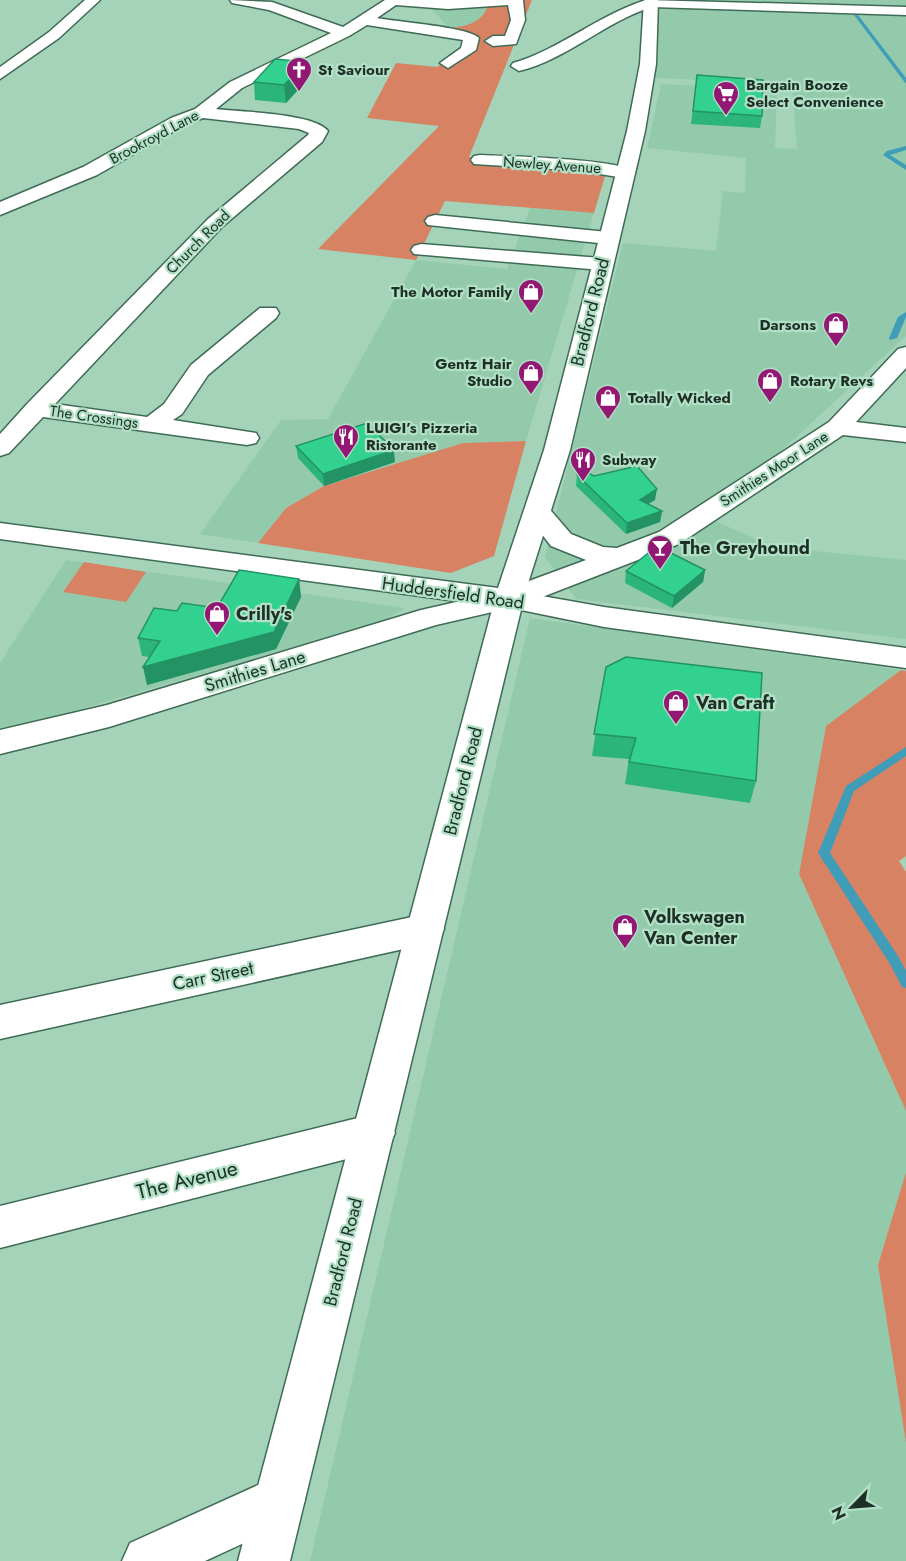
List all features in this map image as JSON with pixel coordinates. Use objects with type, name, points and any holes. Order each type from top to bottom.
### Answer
[{"type":"street","points":[[0,74],[54,35],[93,0]]},
{"type":"street","points":[[237,0],[272,6],[344,33]]},
{"type":"street","points":[[395,1],[516,0],[518,20],[511,41],[493,41]]},
{"type":"street","name":"Brookroyd Lane","points":[[0,209],[90,171],[177,122],[201,113],[236,85],[344,33],[395,1]]},
{"type":"street","points":[[519,66],[550,56],[632,7],[651,1],[906,11]]},
{"type":"street","name":"Bradford Road","points":[[264,1561],[509,599],[557,450],[624,172],[634,142],[646,80],[651,1]]},
{"type":"street","points":[[366,20],[409,29],[459,33],[471,38],[468,50],[448,63]]},
{"type":"street","name":"Church Road","points":[[0,448],[215,223],[316,138],[319,131],[302,124],[201,113]]},
{"type":"street","name":"Newley Avenue","points":[[480,160],[582,166],[624,172]]},
{"type":"street","points":[[435,221],[608,238]]},
{"type":"street","points":[[508,257],[519,228]]},
{"type":"street","points":[[421,250],[601,264]]},
{"type":"street","name":"The Crossings","points":[[152,425],[173,409],[199,370],[268,312]]},
{"type":"street","name":"Smithies Moor Lane","points":[[509,599],[669,538],[838,427],[906,354]]},
{"type":"street","name":"The Crossings","points":[[36,409],[247,438]]},
{"type":"street","points":[[838,427],[906,435]]},
{"type":"street","points":[[537,511],[561,540],[599,555],[622,557]]},
{"type":"street","name":"Huddersfield Road","points":[[0,531],[509,599],[603,617],[906,658]]},
{"type":"street","name":"Smithies Lane","points":[[0,742],[109,716],[432,617],[509,599]]},
{"type":"street","name":"Carr Street","points":[[0,1022],[426,929]]},
{"type":"street","name":"The Avenue","points":[[0,1227],[374,1132]]},
{"type":"street","points":[[148,1561],[280,1500]]},
{"type":"shaded area","points":[[490,0],[488,10],[473,25],[449,28],[432,9],[407,5]]},
{"type":"shaded area","points":[[490,0],[532,0],[469,157],[608,166],[594,213],[445,201],[416,260],[318,249],[439,126],[367,118],[396,63],[437,67],[460,50],[465,38],[449,28],[475,22],[484,13]]},
{"type":"shaded area","points":[[660,0],[906,0],[906,336],[780,452],[694,511],[773,547],[906,560],[906,639],[576,599],[545,557],[623,243],[716,251],[723,191],[745,193],[746,158],[647,148],[661,84],[777,90],[775,148],[797,149],[792,84],[655,78]]},
{"type":"shaded area","points":[[530,208],[594,213],[526,441],[463,443],[324,486],[286,508],[258,543],[200,534],[281,420],[328,419],[416,260],[507,269]]},
{"type":"shaded area","points":[[526,441],[494,556],[451,573],[258,543],[286,508],[324,486],[463,443]]},
{"type":"shaded area","points":[[66,560],[405,608],[382,622],[39,721],[0,728],[0,663]]},
{"type":"shaded area","points":[[84,562],[146,572],[126,602],[63,592]]},
{"type":"shaded area","points":[[530,618],[901,670],[826,726],[799,874],[906,1111],[906,1172],[878,1265],[906,1443],[906,1561],[310,1561]]},
{"type":"shaded area","points":[[901,670],[906,671],[906,856],[899,861],[906,872],[906,1111],[799,874],[826,726]]},
{"type":"shaded area","points":[[906,1172],[906,1443],[878,1265]]},
{"type":"building","points":[[275,59],[307,62],[284,85],[254,82]]},
{"type":"building","points":[[697,75],[763,80],[762,116],[693,111]]},
{"type":"building","points":[[367,423],[394,450],[323,474],[296,446]]},
{"type":"building","points":[[637,466],[657,489],[640,500],[662,511],[627,523],[577,475],[581,469],[594,476]]},
{"type":"building","points":[[657,546],[705,570],[674,596],[626,571]]},
{"type":"building","name":"Crilly's","points":[[239,570],[299,579],[274,632],[143,667],[160,641],[138,638],[154,608],[177,611],[182,603],[217,608]]},
{"type":"building","name":"Van Craft","points":[[626,657],[762,673],[756,781],[629,762],[636,738],[594,734],[606,667]]},
{"type":"waterway","points":[[856,16],[906,82]]},
{"type":"waterway","points":[[906,148],[889,152],[886,155],[906,168]]},
{"type":"waterway","points":[[893,338],[901,317],[906,314]]},
{"type":"waterway","points":[[906,751],[850,789],[824,853],[894,960],[906,983]]},
{"type":"place","name":"St Saviour","points":[[299,93]]},
{"type":"place","name":"Bargain Booze Select Convenience","points":[[726,117]]},
{"type":"place","name":"The Motor Family","points":[[531,315]]},
{"type":"place","name":"Darsons","points":[[836,348]]},
{"type":"place","name":"Gentz Hair Studio","points":[[531,396]]},
{"type":"place","name":"Rotary Revs","points":[[770,404]]},
{"type":"place","name":"Totally Wicked","points":[[608,421]]},
{"type":"place","name":"LUIGI’s Pizzeria Ristorante","points":[[346,460]]},
{"type":"place","name":"Subway","points":[[583,483]]},
{"type":"place","name":"The Greyhound","points":[[660,571]]},
{"type":"place","name":"Crilly's","points":[[217,637]]},
{"type":"place","name":"Van Craft","points":[[676,726]]},
{"type":"place","name":"Volkswagen Van Center","points":[[625,950]]}]
